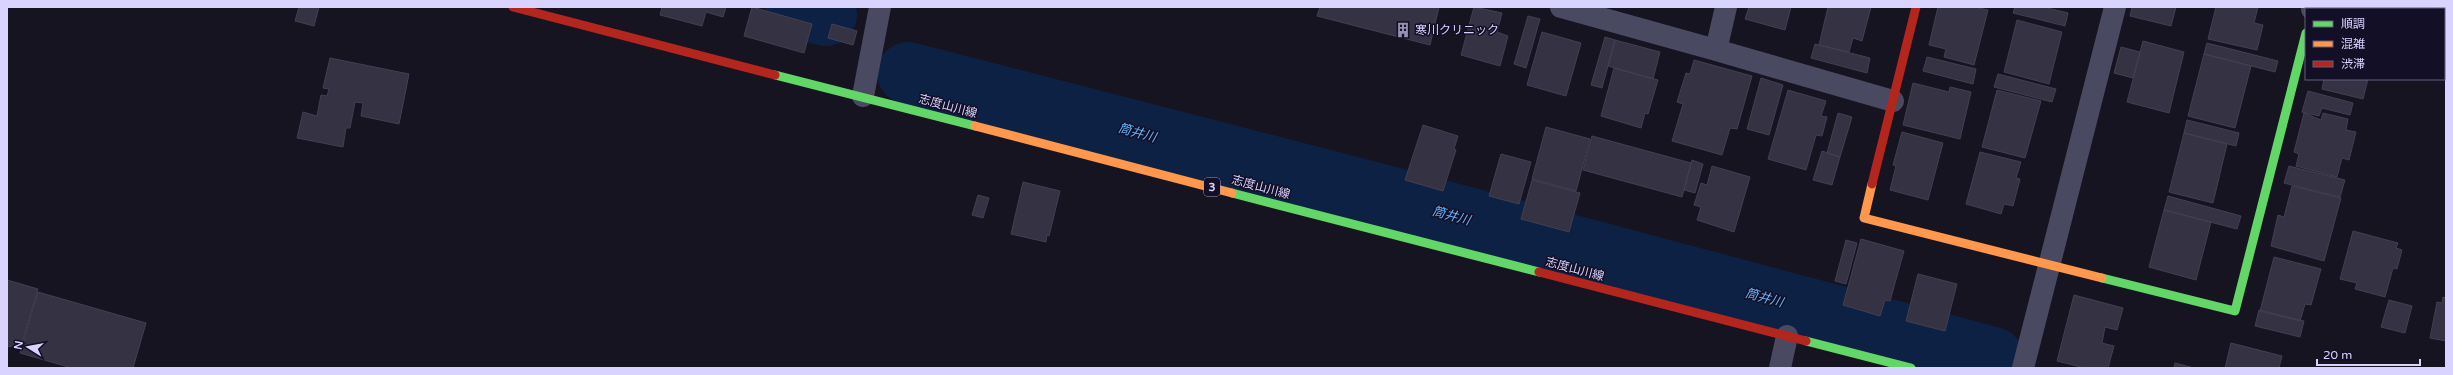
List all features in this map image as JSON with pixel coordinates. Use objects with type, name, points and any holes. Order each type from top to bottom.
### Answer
[{"type":"main road","name":"志度山川線","points":[[513,7],[863,94],[1911,368]]},
{"type":"main road","points":[[1916,7],[1864,218],[2235,310],[2305,37]]},
{"type":"street","points":[[1561,7],[1893,101]]},
{"type":"street","points":[[1716,50],[1726,7]]},
{"type":"street","points":[[2023,368],[2115,7]]},
{"type":"street","points":[[863,94],[879,12]]},
{"type":"street","points":[[1780,368],[1787,336]]},
{"type":"building","points":[[299,7],[319,7],[314,26],[295,21]]},
{"type":"building","points":[[662,7],[726,7],[723,17],[706,12],[702,26],[660,15]]},
{"type":"building","points":[[752,7],[812,24],[804,53],[744,36]]},
{"type":"building","name":"寒川クリニック","points":[[1320,7],[1439,7],[1430,45],[1317,16]]},
{"type":"building","points":[[1474,7],[1502,13],[1497,32],[1508,36],[1500,66],[1461,55]]},
{"type":"building","points":[[1749,7],[1791,7],[1785,30],[1745,19]]},
{"type":"building","points":[[1828,7],[1871,7],[1862,41],[1853,38],[1849,52],[1819,45]]},
{"type":"building","points":[[1938,7],[1974,7],[1988,10],[1974,65],[1944,57],[1946,49],[1929,45]]},
{"type":"building","points":[[2015,7],[2043,7],[2068,13],[2065,26],[2013,13]]},
{"type":"building","points":[[2132,7],[2176,7],[2171,26],[2130,16]]},
{"type":"building","points":[[2216,7],[2258,7],[2254,23],[2263,25],[2257,50],[2208,39]]},
{"type":"building","points":[[2375,7],[2405,7],[2405,8]]},
{"type":"building","points":[[1528,16],[1540,19],[1526,68],[1514,64]]},
{"type":"building","points":[[2017,20],[2062,32],[2049,84],[2004,72]]},
{"type":"building","points":[[832,24],[857,31],[853,45],[828,38]]},
{"type":"building","points":[[1542,32],[1581,43],[1566,96],[1527,85]]},
{"type":"building","points":[[1605,37],[1615,40],[1602,88],[1591,85]]},
{"type":"building","points":[[1615,40],[1660,52],[1653,79],[1608,66]]},
{"type":"building","points":[[2143,41],[2184,52],[2169,113],[2127,102]]},
{"type":"building","points":[[2207,43],[2278,61],[2275,72],[2204,54]]},
{"type":"building","points":[[1815,44],[1870,58],[1867,73],[1811,58]]},
{"type":"building","points":[[2121,47],[2140,52],[2133,78],[2114,73]]},
{"type":"building","points":[[2204,54],[2251,66],[2235,128],[2188,116]]},
{"type":"building","points":[[1927,57],[1976,69],[1973,84],[1923,71]]},
{"type":"building","points":[[330,58],[409,74],[399,124],[361,116],[363,103],[355,102],[350,128],[346,128],[343,147],[297,138],[303,112],[317,116],[321,95],[327,96],[329,89],[323,88]]},
{"type":"building","points":[[1694,60],[1752,76],[1737,129],[1730,128],[1722,155],[1672,141],[1683,104],[1677,102],[1686,73],[1690,74]]},
{"type":"building","points":[[1614,68],[1658,80],[1648,114],[1645,113],[1641,128],[1601,116]]},
{"type":"building","points":[[1998,74],[2056,89],[2052,102],[1994,87]]},
{"type":"building","points":[[1761,78],[1783,85],[1769,135],[1747,129]]},
{"type":"building","points":[[2324,80],[2368,80],[2363,99],[2322,89]]},
{"type":"building","points":[[1913,83],[1949,92],[1950,87],[1971,92],[1960,139],[1903,125]]},
{"type":"building","points":[[1788,90],[1826,101],[1821,116],[1827,117],[1822,136],[1816,135],[1806,170],[1768,159]]},
{"type":"building","points":[[1997,90],[2041,101],[2025,158],[1982,147]]},
{"type":"building","points":[[2308,91],[2353,103],[2350,115],[2322,108],[2319,116],[2302,112]]},
{"type":"building","points":[[1838,113],[1852,117],[1840,157],[1827,153]]},
{"type":"building","points":[[2304,113],[2321,120],[2323,113],[2348,119],[2346,130],[2356,132],[2349,160],[2342,158],[2337,177],[2296,166],[2299,154],[2294,152]]},
{"type":"building","points":[[2187,120],[2239,133],[2236,146],[2184,133]]},
{"type":"building","points":[[1423,125],[1458,136],[1454,149],[1456,150],[1443,191],[1405,180]]},
{"type":"building","points":[[1546,127],[1590,139],[1576,191],[1532,179]]},
{"type":"building","points":[[1902,132],[1943,143],[1928,200],[1890,190],[1896,166],[1893,165]]},
{"type":"building","points":[[2184,133],[2227,144],[2213,203],[2169,192]]},
{"type":"building","points":[[1592,136],[1691,163],[1682,197],[1583,170]]},
{"type":"building","points":[[1822,151],[1840,157],[1832,185],[1813,180]]},
{"type":"building","points":[[1980,152],[2021,162],[2016,178],[2020,179],[2013,206],[2004,204],[2001,214],[1966,204]]},
{"type":"building","points":[[1501,154],[1531,162],[1519,204],[1489,196]]},
{"type":"building","points":[[1692,160],[1703,164],[1695,193],[1684,190]]},
{"type":"building","points":[[1712,166],[1750,177],[1734,232],[1697,220],[1701,207],[1694,205],[1701,183],[1707,185]]},
{"type":"building","points":[[2289,166],[2345,180],[2340,197],[2284,183]]},
{"type":"building","points":[[1532,180],[1580,193],[1569,232],[1521,219]]},
{"type":"building","points":[[1023,182],[1060,191],[1049,236],[1047,235],[1046,242],[1011,234]]},
{"type":"building","points":[[2292,186],[2341,198],[2324,261],[2271,246],[2278,215],[2284,217]]},
{"type":"building","points":[[978,195],[989,198],[983,218],[972,215]]},
{"type":"building","points":[[2168,196],[2241,216],[2237,229],[2164,210]]},
{"type":"building","points":[[2164,210],[2211,222],[2196,280],[2149,267]]},
{"type":"building","points":[[2353,231],[2398,243],[2396,248],[2402,250],[2397,269],[2393,268],[2385,297],[2355,289],[2357,283],[2340,279]]},
{"type":"building","points":[[1861,239],[1904,251],[1890,301],[1885,300],[1880,316],[1843,305]]},
{"type":"building","points":[[1846,240],[1857,243],[1846,284],[1835,281]]},
{"type":"building","points":[[2274,257],[2321,269],[2311,305],[2305,304],[2300,321],[2260,311]]},
{"type":"building","points":[[1918,274],[1957,284],[1945,331],[1906,321]]},
{"type":"building","points":[[7,280],[38,289],[20,349],[7,346]]},
{"type":"building","points":[[38,292],[146,323],[133,368],[72,368],[20,353]]},
{"type":"building","points":[[2074,295],[2123,308],[2117,330],[2105,327],[2102,343],[2114,346],[2108,368],[2085,368],[2057,361]]},
{"type":"building","points":[[2443,297],[2446,298],[2446,341],[2430,338],[2437,302],[2442,303]]},
{"type":"building","points":[[2389,300],[2412,306],[2405,333],[2381,327]]},
{"type":"building","points":[[2259,310],[2304,321],[2300,337],[2255,326]]},
{"type":"building","points":[[2231,343],[2282,356],[2279,368],[2225,368]]},
{"type":"building","points":[[2175,363],[2194,368],[2174,368]]},
{"type":"waterway","name":"筒井川","points":[[796,7],[826,15]]},
{"type":"waterway","name":"筒井川","points":[[908,73],[1381,195],[1993,358]]},
{"type":"traffic: fast","points":[[2102,278],[2235,311],[2305,37]]},
{"type":"traffic: fast","points":[[775,75],[975,126]]},
{"type":"traffic: fast","points":[[1232,193],[1539,272]]},
{"type":"traffic: fast","points":[[1806,341],[1911,368]]},
{"type":"traffic: slow","points":[[975,126],[1232,193]]},
{"type":"traffic: slow","points":[[1872,184],[1864,218],[2102,278]]},
{"type":"traffic: jam","points":[[513,7],[775,75]]},
{"type":"traffic: jam","points":[[1872,184],[1916,7]]},
{"type":"traffic: jam","points":[[1539,272],[1806,341]]},
{"type":"place","name":"寒川クリニック","points":[[1403,30]]}]
